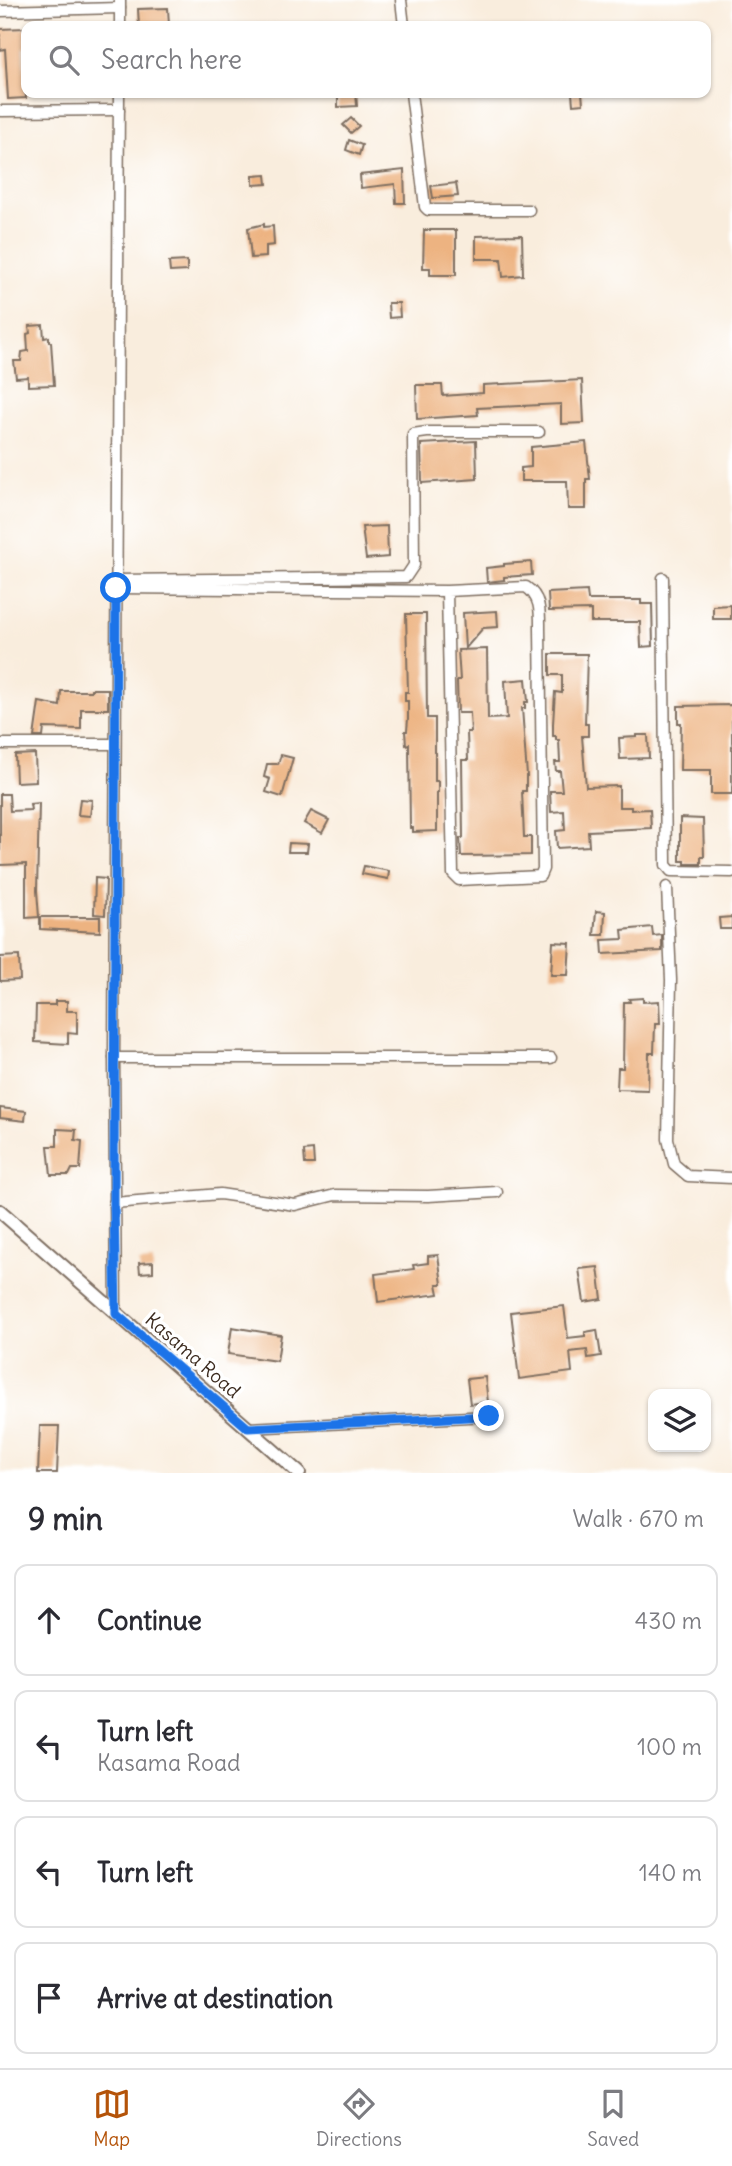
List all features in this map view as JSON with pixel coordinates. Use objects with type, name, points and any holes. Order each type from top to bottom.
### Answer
[{"type":"street","points":[[401,0],[403,21]]},
{"type":"street","points":[[0,11],[120,4]]},
{"type":"street","points":[[116,1314],[114,1058],[119,98]]},
{"type":"street","points":[[412,98],[425,207],[428,210],[529,209]]},
{"type":"street","points":[[0,111],[119,110]]},
{"type":"street","points":[[116,584],[406,577],[414,565],[413,434],[539,432]]},
{"type":"street","points":[[663,578],[666,865],[671,871],[680,872],[732,872]]},
{"type":"street","points":[[116,584],[447,591],[526,587],[536,597],[539,606],[543,861],[540,876],[459,880],[453,874],[447,591]]},
{"type":"street","points":[[0,744],[115,744]]},
{"type":"street","points":[[667,887],[671,980],[668,1139],[674,1164],[688,1176],[732,1178]]},
{"type":"street","points":[[114,1058],[551,1058]]},
{"type":"street","points":[[114,1203],[220,1194],[295,1205],[335,1195],[428,1196],[497,1192]]},
{"type":"street","name":"Kasama Road","points":[[0,1211],[299,1473]]},
{"type":"street","points":[[248,1428],[489,1416]]},
{"type":"building","points":[[168,8],[169,21],[139,21],[138,9]]},
{"type":"building","points":[[21,28],[21,98],[26,98],[8,99],[5,49],[0,50],[0,29]]},
{"type":"building","points":[[338,98],[356,98],[357,106],[338,107]]},
{"type":"building","points":[[572,98],[582,98],[583,104],[573,105]]},
{"type":"building","points":[[351,118],[359,126],[351,133],[343,125]]},
{"type":"building","points":[[349,140],[362,145],[359,155],[346,150]]},
{"type":"building","points":[[404,170],[405,203],[396,203],[395,184],[361,188],[360,175]]},
{"type":"building","points":[[266,175],[267,184],[253,185],[253,176]]},
{"type":"building","points":[[456,183],[458,196],[433,198],[431,186]]},
{"type":"building","points":[[264,224],[264,227],[273,226],[274,245],[266,246],[266,257],[251,258],[248,228]]},
{"type":"building","points":[[424,230],[456,230],[456,275],[430,275],[430,268],[423,268]]},
{"type":"building","points":[[522,235],[523,275],[503,277],[501,259],[476,259],[476,236]]},
{"type":"building","points":[[187,261],[187,271],[170,272],[169,262]]},
{"type":"building","points":[[388,303],[399,303],[400,317],[389,318]]},
{"type":"building","points":[[43,325],[44,338],[49,337],[51,342],[54,385],[28,386],[28,377],[16,378],[14,361],[21,361],[22,352],[28,351],[29,326]]},
{"type":"building","points":[[582,380],[584,423],[561,424],[561,404],[477,408],[478,415],[417,419],[416,385],[442,385],[443,396],[483,393],[483,385]]},
{"type":"building","points":[[476,441],[477,479],[422,483],[421,444]]},
{"type":"building","points":[[586,442],[590,479],[586,479],[586,509],[568,509],[567,481],[521,481],[521,468],[531,467],[531,447]]},
{"type":"building","points":[[387,526],[388,557],[366,559],[362,527]]},
{"type":"building","points":[[531,562],[532,575],[504,577],[504,580],[487,582],[486,568]]},
{"type":"building","points":[[587,591],[588,600],[641,600],[641,604],[652,604],[653,646],[641,647],[640,622],[591,622],[591,610],[549,611],[548,593]]},
{"type":"building","points":[[731,605],[731,619],[713,619],[713,606]]},
{"type":"building","points":[[497,611],[498,627],[483,628],[465,649],[463,613]]},
{"type":"building","points":[[406,614],[426,614],[427,718],[435,718],[437,831],[413,832],[413,828],[410,828],[409,744],[406,745],[405,731],[408,719],[408,701],[405,701],[405,692],[408,692]]},
{"type":"building","points":[[487,649],[488,719],[507,718],[505,681],[526,679],[528,702],[525,702],[525,708],[522,708],[527,776],[526,791],[522,791],[524,837],[531,837],[531,855],[461,856],[462,760],[468,760],[467,732],[471,732],[470,713],[458,713],[458,650]]},
{"type":"building","points":[[550,654],[587,654],[585,724],[588,724],[588,736],[582,736],[586,787],[619,786],[619,807],[631,807],[631,810],[650,809],[651,828],[588,831],[589,846],[557,848],[556,831],[565,830],[564,811],[551,812],[550,791],[562,791],[560,771],[556,771],[555,762],[560,762],[559,740],[553,736],[553,724],[555,692],[562,693],[562,675],[550,675]]},
{"type":"building","points":[[108,689],[108,709],[81,709],[81,729],[44,728],[43,737],[34,737],[39,702],[60,706],[61,691]]},
{"type":"building","points":[[732,705],[732,794],[711,794],[711,770],[680,770],[681,723],[678,723],[678,706]]},
{"type":"building","points":[[648,735],[649,758],[620,759],[619,738]]},
{"type":"building","points":[[35,754],[36,781],[16,782],[15,755]]},
{"type":"building","points":[[281,755],[293,758],[282,797],[266,792],[270,779],[264,777],[267,764],[278,764]]},
{"type":"building","points":[[0,794],[9,794],[10,811],[31,810],[30,804],[39,803],[39,917],[26,918],[26,864],[0,865]]},
{"type":"building","points":[[80,799],[92,800],[90,816],[78,815]]},
{"type":"building","points":[[311,811],[329,820],[322,833],[304,823]]},
{"type":"building","points":[[680,818],[703,819],[704,857],[701,857],[701,864],[685,864],[685,861],[680,861]]},
{"type":"building","points":[[289,843],[308,844],[307,852],[288,852]]},
{"type":"building","points":[[364,866],[389,871],[388,879],[362,874]]},
{"type":"building","points":[[95,878],[106,879],[105,915],[94,914]]},
{"type":"building","points":[[596,911],[605,912],[604,935],[594,935]]},
{"type":"building","points":[[40,917],[100,917],[100,932],[40,929]]},
{"type":"building","points":[[732,917],[732,929],[720,929],[719,918]]},
{"type":"building","points":[[652,927],[653,936],[662,935],[662,951],[603,954],[602,940],[623,939],[622,930]]},
{"type":"building","points":[[553,942],[570,943],[568,975],[551,975]]},
{"type":"building","points":[[19,956],[20,980],[0,981],[0,957]]},
{"type":"building","points":[[643,998],[643,1002],[659,1001],[660,1024],[655,1024],[654,1053],[649,1053],[648,1090],[617,1089],[618,1068],[623,1068],[624,1002]]},
{"type":"building","points":[[55,1001],[67,1001],[67,1011],[77,1011],[77,1034],[68,1033],[68,1044],[35,1042],[36,1005],[55,1005]]},
{"type":"building","points":[[0,1108],[26,1111],[25,1121],[0,1118]]},
{"type":"building","points":[[57,1129],[76,1130],[75,1140],[82,1141],[80,1169],[72,1169],[69,1175],[51,1175],[48,1146],[57,1146]]},
{"type":"building","points":[[313,1150],[314,1164],[305,1164],[304,1151]]},
{"type":"building","points":[[438,1255],[442,1284],[437,1284],[439,1294],[378,1302],[375,1274],[414,1269],[413,1265],[428,1263],[428,1256]]},
{"type":"building","points":[[153,1262],[153,1272],[140,1273],[139,1263]]},
{"type":"building","points":[[598,1267],[602,1299],[584,1302],[579,1269]]},
{"type":"building","points":[[564,1306],[568,1338],[585,1336],[585,1332],[597,1330],[601,1356],[588,1358],[587,1350],[570,1352],[572,1372],[519,1379],[511,1312]]},
{"type":"building","points":[[232,1327],[281,1335],[277,1361],[228,1354]]},
{"type":"building","points":[[485,1377],[488,1402],[470,1404],[467,1379]]},
{"type":"building","points":[[40,1426],[59,1426],[57,1473],[38,1473]]},
{"type":"route","points":[[116,588],[116,1314],[248,1428],[489,1416]]}]
